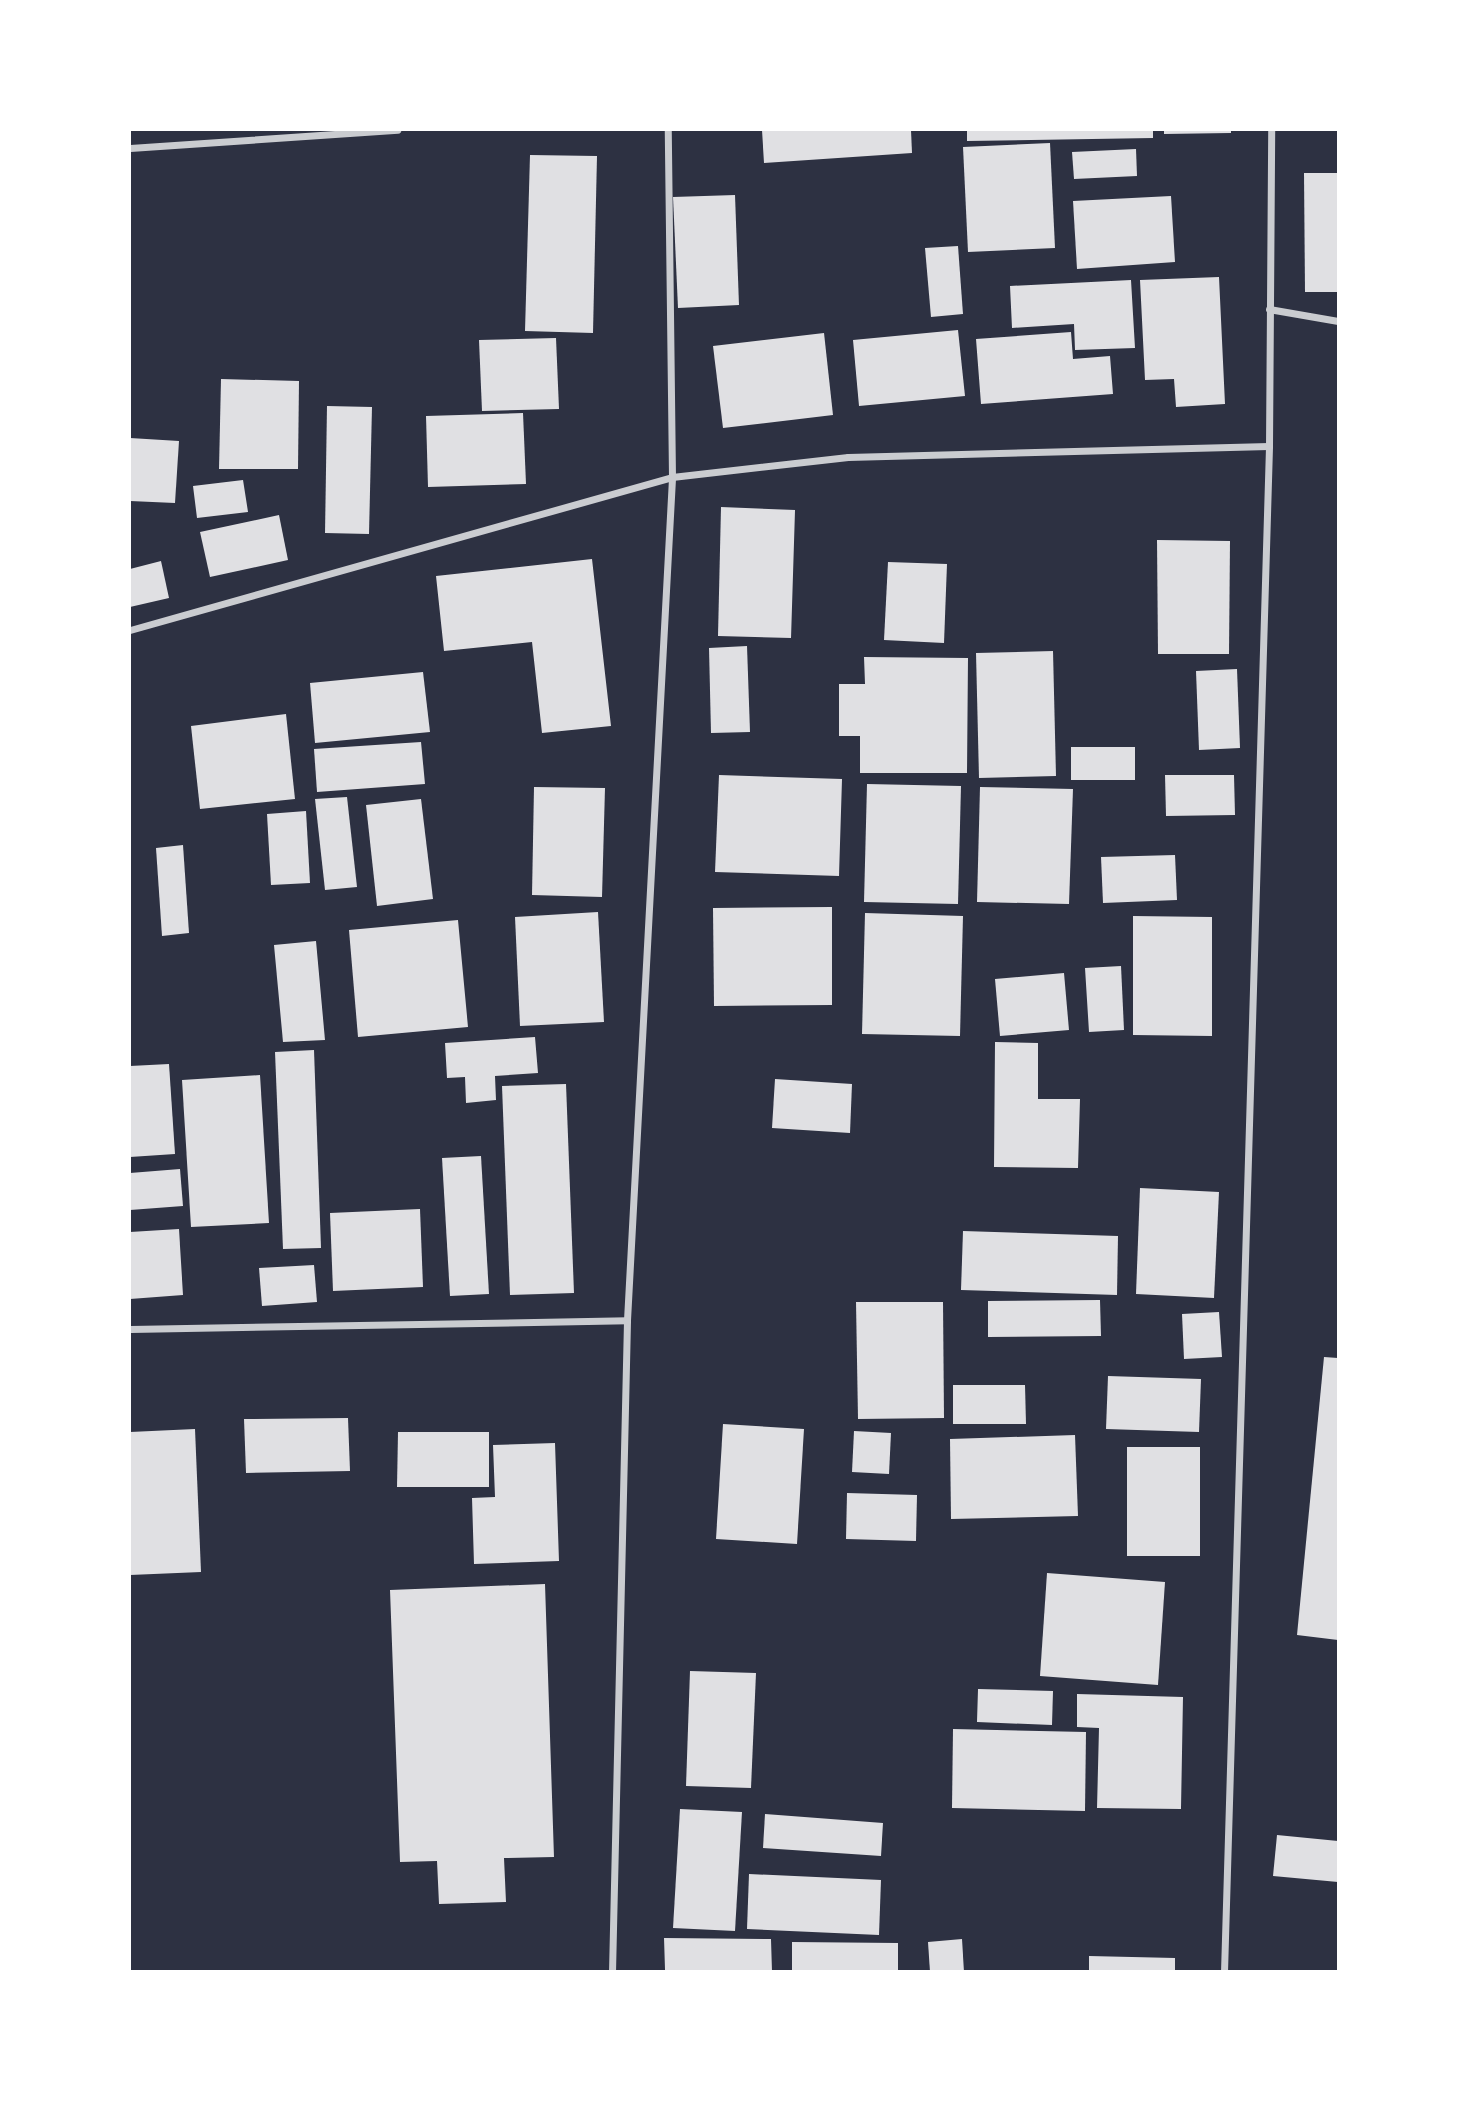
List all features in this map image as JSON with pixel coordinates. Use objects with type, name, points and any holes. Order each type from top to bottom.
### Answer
[{"type":"street","points":[[130,148],[397,130]]},
{"type":"street","points":[[612,1972],[627,1320],[672,477],[668,130]]},
{"type":"street","points":[[1224,1972],[1269,446],[1271,130]]},
{"type":"street","points":[[1269,309],[1339,321]]},
{"type":"street","points":[[130,630],[672,477],[848,457],[1269,446]]},
{"type":"street","points":[[130,1329],[627,1320]]},
{"type":"building","points":[[762,130],[911,130],[912,153],[764,163]]},
{"type":"building","points":[[967,130],[1153,130],[1153,138],[967,141]]},
{"type":"building","points":[[1164,130],[1231,130],[1231,133],[1164,134]]},
{"type":"building","points":[[1050,143],[1055,248],[968,252],[963,147]]},
{"type":"building","points":[[1136,149],[1137,176],[1074,179],[1072,152]]},
{"type":"building","points":[[530,155],[597,156],[593,333],[525,331]]},
{"type":"building","points":[[1304,173],[1338,173],[1338,292],[1305,292]]},
{"type":"building","points":[[735,195],[739,305],[678,308],[673,197]]},
{"type":"building","points":[[1171,196],[1175,262],[1077,269],[1073,201]]},
{"type":"building","points":[[958,246],[963,314],[931,317],[925,248]]},
{"type":"building","points":[[1219,277],[1225,404],[1176,407],[1174,379],[1145,380],[1140,280]]},
{"type":"building","points":[[1131,280],[1135,348],[1075,350],[1074,324],[1012,328],[1010,286]]},
{"type":"building","points":[[958,330],[965,396],[859,406],[853,340]]},
{"type":"building","points":[[1071,332],[1073,359],[1110,356],[1113,394],[981,404],[976,339]]},
{"type":"building","points":[[824,333],[833,415],[723,428],[713,346]]},
{"type":"building","points":[[556,338],[559,409],[482,411],[479,340]]},
{"type":"building","points":[[221,379],[299,381],[298,469],[219,469]]},
{"type":"building","points":[[327,406],[372,407],[369,534],[325,533]]},
{"type":"building","points":[[523,413],[526,484],[428,487],[426,416]]},
{"type":"building","points":[[130,438],[179,441],[175,503],[130,501]]},
{"type":"building","points":[[243,480],[248,512],[197,518],[193,486]]},
{"type":"building","points":[[721,507],[795,510],[791,638],[718,636]]},
{"type":"building","points":[[279,515],[288,560],[210,577],[200,532]]},
{"type":"building","points":[[1157,540],[1230,541],[1229,654],[1158,654]]},
{"type":"building","points":[[592,559],[611,726],[542,733],[532,642],[444,651],[436,576]]},
{"type":"building","points":[[161,561],[169,598],[130,607],[130,569]]},
{"type":"building","points":[[888,562],[947,564],[944,643],[884,640]]},
{"type":"building","points":[[747,646],[750,732],[711,733],[709,648]]},
{"type":"building","points":[[1053,651],[1056,776],[979,778],[976,653]]},
{"type":"building","points":[[864,657],[968,658],[967,773],[860,773],[860,736],[839,736],[839,684],[865,684]]},
{"type":"building","points":[[1237,669],[1240,748],[1199,750],[1196,671]]},
{"type":"building","points":[[423,672],[430,732],[315,743],[310,683]]},
{"type":"building","points":[[286,714],[295,799],[200,809],[191,726]]},
{"type":"building","points":[[421,742],[425,784],[317,792],[314,749]]},
{"type":"building","points":[[1071,747],[1135,747],[1135,780],[1071,780]]},
{"type":"building","points":[[719,775],[842,779],[839,876],[715,872]]},
{"type":"building","points":[[1165,775],[1234,775],[1235,815],[1166,816]]},
{"type":"building","points":[[867,784],[961,786],[958,904],[864,902]]},
{"type":"building","points":[[534,787],[605,788],[602,897],[532,895]]},
{"type":"building","points":[[980,787],[1073,789],[1069,904],[977,902]]},
{"type":"building","points":[[347,797],[357,887],[325,890],[315,799]]},
{"type":"building","points":[[421,799],[433,899],[377,906],[366,805]]},
{"type":"building","points":[[306,811],[310,883],[271,885],[267,814]]},
{"type":"building","points":[[183,845],[189,933],[162,936],[156,848]]},
{"type":"building","points":[[1175,855],[1177,900],[1103,903],[1101,857]]},
{"type":"building","points":[[832,907],[832,1005],[714,1006],[713,908]]},
{"type":"building","points":[[598,912],[604,1022],[520,1026],[515,917]]},
{"type":"building","points":[[865,913],[963,916],[960,1036],[862,1034]]},
{"type":"building","points":[[1133,916],[1212,917],[1212,1036],[1133,1035]]},
{"type":"building","points":[[458,920],[468,1027],[358,1037],[349,930]]},
{"type":"building","points":[[316,941],[325,1040],[283,1042],[274,945]]},
{"type":"building","points":[[1121,966],[1124,1030],[1089,1032],[1085,968]]},
{"type":"building","points":[[1064,973],[1069,1030],[1000,1036],[995,979]]},
{"type":"building","points":[[535,1037],[538,1073],[495,1076],[496,1100],[466,1103],[465,1077],[447,1078],[445,1043]]},
{"type":"building","points":[[995,1042],[1038,1043],[1038,1099],[1080,1099],[1078,1168],[994,1167]]},
{"type":"building","points":[[314,1050],[321,1248],[283,1249],[275,1052]]},
{"type":"building","points":[[169,1064],[175,1154],[130,1157],[130,1066]]},
{"type":"building","points":[[260,1075],[269,1223],[191,1227],[182,1080]]},
{"type":"building","points":[[775,1079],[852,1084],[850,1133],[772,1128]]},
{"type":"building","points":[[566,1084],[574,1293],[510,1295],[502,1086]]},
{"type":"building","points":[[481,1156],[489,1294],[450,1296],[442,1158]]},
{"type":"building","points":[[180,1169],[183,1206],[130,1210],[130,1173]]},
{"type":"building","points":[[1140,1188],[1219,1192],[1214,1298],[1136,1294]]},
{"type":"building","points":[[420,1209],[423,1287],[333,1291],[330,1213]]},
{"type":"building","points":[[179,1229],[183,1295],[130,1299],[130,1232]]},
{"type":"building","points":[[963,1231],[1118,1236],[1117,1295],[961,1290]]},
{"type":"building","points":[[314,1265],[317,1302],[262,1306],[259,1268]]},
{"type":"building","points":[[1100,1300],[1101,1336],[988,1337],[988,1301]]},
{"type":"building","points":[[856,1302],[943,1302],[944,1418],[858,1419]]},
{"type":"building","points":[[1219,1312],[1222,1357],[1184,1359],[1182,1314]]},
{"type":"building","points":[[1324,1357],[1338,1358],[1338,1640],[1297,1635]]},
{"type":"building","points":[[1108,1376],[1201,1379],[1199,1432],[1106,1429]]},
{"type":"building","points":[[953,1385],[1025,1385],[1026,1424],[953,1424]]},
{"type":"building","points":[[348,1418],[350,1471],[246,1473],[244,1419]]},
{"type":"building","points":[[723,1424],[804,1429],[797,1544],[716,1539]]},
{"type":"building","points":[[195,1429],[201,1572],[130,1575],[130,1432]]},
{"type":"building","points":[[854,1431],[891,1433],[889,1474],[852,1472]]},
{"type":"building","points":[[398,1432],[489,1432],[489,1487],[397,1487]]},
{"type":"building","points":[[1075,1435],[1078,1516],[951,1519],[950,1439]]},
{"type":"building","points":[[555,1443],[559,1561],[474,1564],[472,1498],[495,1497],[493,1445]]},
{"type":"building","points":[[1127,1447],[1200,1447],[1200,1556],[1127,1556]]},
{"type":"building","points":[[847,1493],[917,1495],[916,1541],[846,1539]]},
{"type":"building","points":[[1047,1573],[1165,1582],[1158,1685],[1040,1676]]},
{"type":"building","points":[[545,1584],[554,1857],[504,1858],[506,1902],[439,1904],[437,1861],[400,1862],[390,1590]]},
{"type":"building","points":[[690,1671],[756,1673],[751,1788],[686,1786]]},
{"type":"building","points":[[978,1689],[1053,1691],[1052,1725],[977,1722]]},
{"type":"building","points":[[1077,1694],[1183,1697],[1181,1809],[1097,1808],[1099,1728],[1077,1727]]},
{"type":"building","points":[[953,1729],[1086,1732],[1085,1811],[952,1808]]},
{"type":"building","points":[[680,1809],[742,1812],[735,1931],[673,1928]]},
{"type":"building","points":[[765,1814],[883,1823],[881,1856],[763,1848]]},
{"type":"building","points":[[1277,1835],[1338,1841],[1338,1882],[1273,1876]]},
{"type":"building","points":[[749,1874],[881,1880],[879,1935],[747,1929]]},
{"type":"building","points":[[664,1938],[771,1939],[772,1972],[665,1970]]},
{"type":"building","points":[[962,1939],[964,1972],[930,1972],[928,1942]]},
{"type":"building","points":[[792,1942],[898,1943],[898,1972],[792,1972]]},
{"type":"building","points":[[1089,1956],[1175,1958],[1175,1972],[1089,1972]]}]
